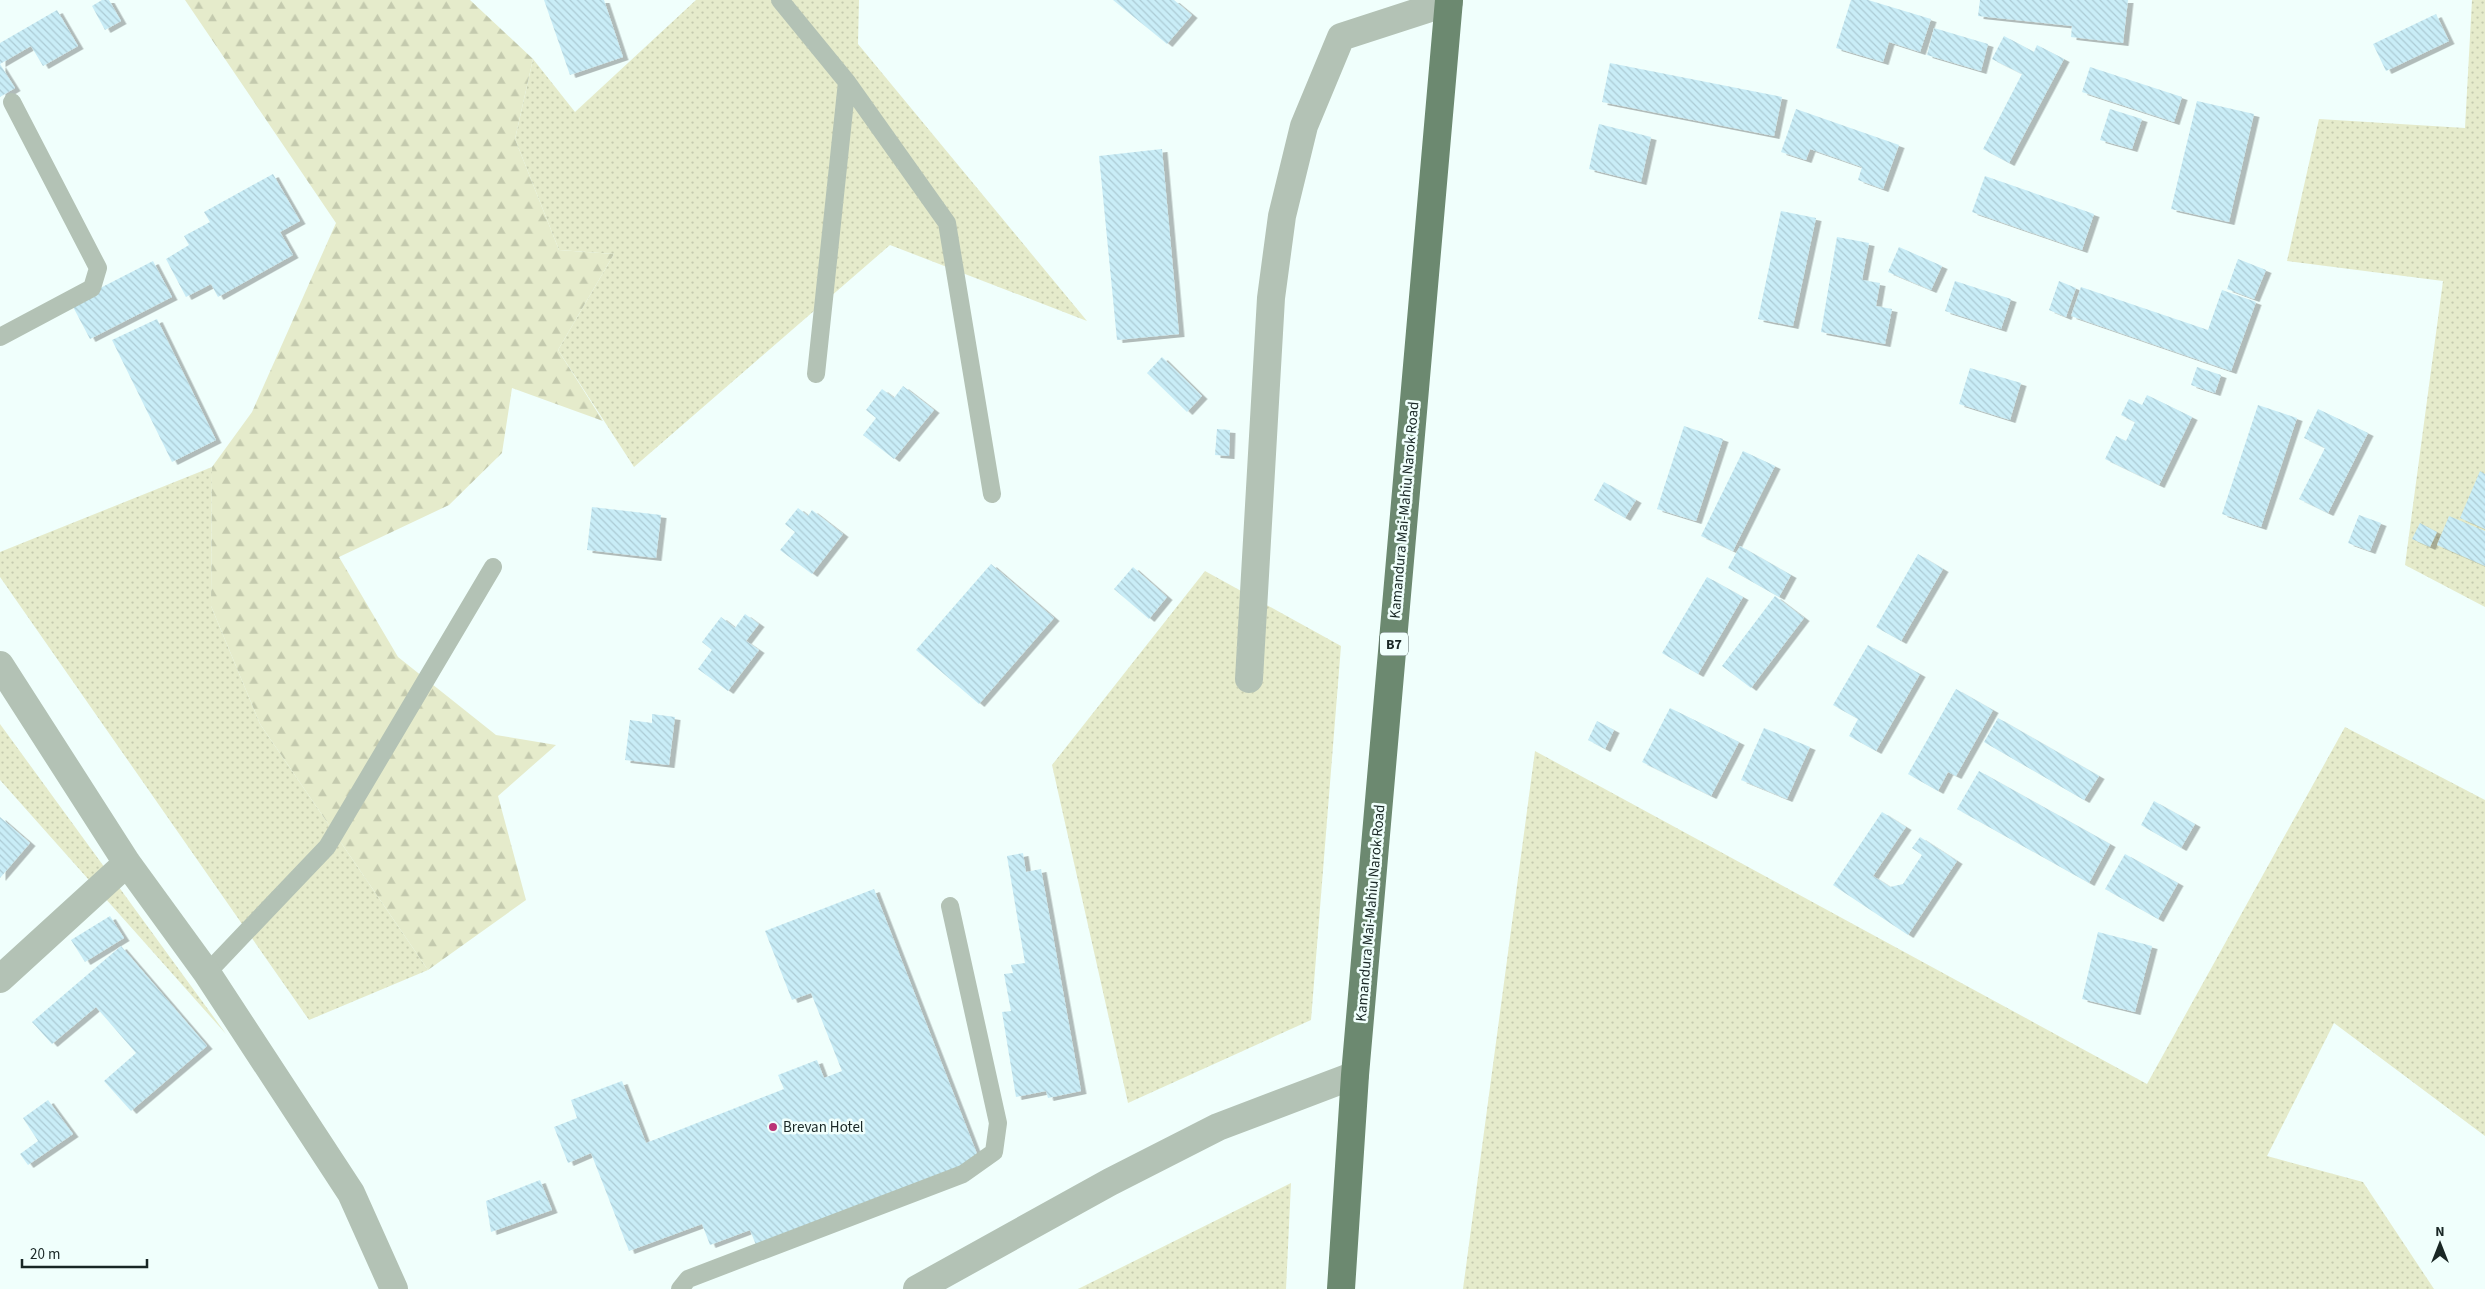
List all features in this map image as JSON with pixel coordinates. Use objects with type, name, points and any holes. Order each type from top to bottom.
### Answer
[{"type":"highway","name":"Kamandura Mai-Mahiu Narok Road","points":[[1341,1289],[1355,1075],[1449,1]]},
{"type":"street","points":[[1250,679],[1271,298],[1282,216],[1304,126],[1341,37],[1449,1]]},
{"type":"street","points":[[0,665],[127,863],[207,973],[351,1193],[394,1289]]},
{"type":"street","points":[[0,979],[127,863]]},
{"type":"street","points":[[917,1289],[1110,1182],[1218,1127],[1355,1075]]},
{"type":"lane","points":[[780,0],[846,82],[948,223],[992,494]]},
{"type":"lane","points":[[816,374],[846,82]]},
{"type":"lane","points":[[0,338],[92,288],[98,268],[12,102]]},
{"type":"lane","points":[[207,973],[327,847],[493,567]]},
{"type":"lane","points":[[680,1289],[688,1279],[963,1174],[994,1152],[998,1123],[950,906]]},
{"type":"green space","points":[[185,0],[470,0],[533,59],[515,139],[559,250],[614,254],[558,350],[603,421],[512,388],[502,453],[449,505],[339,557],[398,657],[496,735],[556,745],[498,796],[526,900],[428,970],[260,724],[211,606],[212,467],[252,412],[336,223]]},
{"type":"green space","points":[[696,0],[859,0],[858,44],[1087,321],[890,245],[634,467],[558,350],[614,254],[559,250],[515,139],[533,59],[575,112]]},
{"type":"green space","points":[[2472,0],[2485,0],[2485,607],[2405,565],[2443,281],[2287,261],[2319,119],[2465,128]]},
{"type":"green space","points":[[212,467],[211,606],[260,724],[428,970],[309,1020],[0,577],[0,552]]},
{"type":"green space","points":[[1205,571],[1341,646],[1311,1020],[1128,1103],[1052,765]]},
{"type":"green space","points":[[0,724],[226,1034],[0,780]]},
{"type":"green space","points":[[2345,727],[2485,800],[2485,1136],[2334,1023],[2267,1156],[2363,1182],[2434,1289],[1463,1289],[1535,751],[2147,1084]]},
{"type":"green space","points":[[1291,1183],[1286,1289],[1078,1289]]},
{"type":"building","points":[[102,0],[109,0],[121,21],[105,30],[92,6]]},
{"type":"building","points":[[544,0],[604,0],[623,57],[570,75]]},
{"type":"building","points":[[1113,0],[1174,0],[1192,15],[1167,44]]},
{"type":"building","points":[[1851,0],[1868,0],[1931,19],[1920,52],[1889,42],[1883,62],[1836,48]]},
{"type":"building","points":[[1980,0],[2128,0],[2123,43],[2071,37],[2072,26],[1978,16]]},
{"type":"building","points":[[57,10],[78,46],[43,66],[31,46],[0,64],[0,43]]},
{"type":"building","points":[[2436,14],[2449,41],[2386,71],[2373,44]]},
{"type":"building","points":[[1934,28],[1988,44],[1981,71],[1927,55]]},
{"type":"building","points":[[2004,36],[2034,52],[2037,45],[2064,59],[2009,163],[1983,149],[2022,74],[1992,59]]},
{"type":"building","points":[[1610,63],[1782,97],[1774,136],[1602,102]]},
{"type":"building","points":[[0,64],[15,88],[0,97]]},
{"type":"building","points":[[2090,67],[2182,97],[2174,122],[2082,92]]},
{"type":"building","points":[[2197,101],[2254,114],[2229,222],[2171,209]]},
{"type":"building","points":[[1796,109],[1899,145],[1883,189],[1858,180],[1862,167],[1810,149],[1806,160],[1781,152]]},
{"type":"building","points":[[2110,109],[2142,119],[2132,149],[2100,140]]},
{"type":"building","points":[[1599,124],[1651,137],[1641,182],[1589,169]]},
{"type":"building","points":[[1162,149],[1179,334],[1117,340],[1099,156]]},
{"type":"building","points":[[273,174],[300,221],[280,232],[293,255],[218,297],[211,284],[186,297],[166,259],[189,245],[184,236],[210,222],[204,212]]},
{"type":"building","points":[[1985,176],[2094,214],[2082,250],[1972,212]]},
{"type":"building","points":[[1781,211],[1816,218],[1793,326],[1758,319]]},
{"type":"building","points":[[1837,237],[1869,243],[1862,280],[1880,283],[1876,306],[1892,309],[1885,344],[1821,332]]},
{"type":"building","points":[[1899,247],[1942,266],[1931,290],[1888,272]]},
{"type":"building","points":[[2238,259],[2266,270],[2254,299],[2227,289]]},
{"type":"building","points":[[153,261],[172,297],[90,339],[71,303]]},
{"type":"building","points":[[1955,281],[2011,299],[2001,329],[1945,311]]},
{"type":"building","points":[[2059,281],[2076,288],[2066,317],[2049,310]]},
{"type":"building","points":[[2081,287],[2208,330],[2222,290],[2256,302],[2231,371],[2071,316]]},
{"type":"building","points":[[157,319],[216,440],[172,462],[112,340]]},
{"type":"building","points":[[1162,357],[1202,396],[1187,412],[1147,373]]},
{"type":"building","points":[[2197,367],[2221,375],[2215,393],[2191,385]]},
{"type":"building","points":[[1970,368],[2021,383],[2010,420],[1959,404]]},
{"type":"building","points":[[903,386],[934,410],[894,459],[863,435],[876,418],[866,410],[882,389],[894,398]]},
{"type":"building","points":[[2147,395],[2192,417],[2159,485],[2105,459],[2116,436],[2126,441],[2135,422],[2121,415],[2129,399],[2142,405]]},
{"type":"building","points":[[2258,405],[2297,418],[2261,527],[2222,514]]},
{"type":"building","points":[[2318,409],[2368,433],[2328,513],[2299,499],[2325,448],[2304,438]]},
{"type":"building","points":[[1684,426],[1723,439],[1696,521],[1657,509]]},
{"type":"building","points":[[1217,429],[1230,430],[1229,456],[1215,455]]},
{"type":"building","points":[[1743,451],[1775,466],[1733,551],[1701,536]]},
{"type":"building","points":[[2480,471],[2485,474],[2485,529],[2460,518]]},
{"type":"building","points":[[1604,482],[1636,500],[1625,518],[1594,500]]},
{"type":"building","points":[[592,507],[661,515],[656,558],[587,550]]},
{"type":"building","points":[[798,508],[808,516],[812,510],[843,534],[812,574],[780,550],[795,532],[785,524]]},
{"type":"building","points":[[2359,515],[2381,523],[2370,551],[2348,543]]},
{"type":"building","points":[[2449,516],[2485,531],[2485,566],[2437,545]]},
{"type":"building","points":[[2420,523],[2437,532],[2430,547],[2412,539]]},
{"type":"building","points":[[1740,546],[1791,575],[1779,597],[1728,568]]},
{"type":"building","points":[[1918,554],[1943,569],[1901,641],[1876,627]]},
{"type":"building","points":[[991,564],[1054,618],[979,704],[916,650]]},
{"type":"building","points":[[1133,567],[1167,597],[1149,619],[1114,589]]},
{"type":"building","points":[[1707,577],[1743,597],[1698,674],[1662,653]]},
{"type":"building","points":[[1775,596],[1804,618],[1751,688],[1722,666]]},
{"type":"building","points":[[745,614],[759,624],[746,641],[759,650],[728,691],[698,669],[712,650],[702,642],[721,617],[735,628]]},
{"type":"building","points":[[1868,645],[1920,674],[1876,751],[1849,736],[1858,719],[1833,705]]},
{"type":"building","points":[[1956,689],[1993,710],[1956,776],[1948,772],[1938,791],[1908,774]]},
{"type":"building","points":[[1670,708],[1739,742],[1711,796],[1642,762]]},
{"type":"building","points":[[652,714],[675,717],[669,765],[625,760],[630,720],[652,723]]},
{"type":"building","points":[[1998,718],[2099,776],[2084,800],[1984,742]]},
{"type":"building","points":[[1597,721],[1614,730],[1605,749],[1588,740]]},
{"type":"building","points":[[1764,728],[1810,747],[1787,799],[1741,780]]},
{"type":"building","points":[[1979,771],[2110,844],[2089,883],[1957,809]]},
{"type":"building","points":[[2154,801],[2195,824],[2181,848],[2141,825]]},
{"type":"building","points":[[1882,812],[1906,827],[1873,876],[1890,887],[1903,884],[1922,855],[1912,848],[1920,837],[1957,861],[1908,935],[1833,885]]},
{"type":"building","points":[[0,817],[30,843],[0,878]]},
{"type":"building","points":[[1023,853],[1026,872],[1041,869],[1081,1091],[1048,1098],[1046,1091],[1016,1097],[1002,1012],[1011,1011],[1004,974],[1013,973],[1011,965],[1025,963],[1007,856]]},
{"type":"building","points":[[2125,854],[2178,883],[2158,919],[2105,889]]},
{"type":"building","name":"Brevan Hotel","points":[[874,889],[979,1159],[756,1245],[750,1230],[710,1245],[702,1224],[629,1251],[591,1153],[568,1163],[554,1127],[577,1118],[571,1100],[622,1081],[646,1143],[784,1089],[778,1075],[817,1060],[824,1078],[842,1071],[811,993],[792,1000],[765,931]]},
{"type":"building","points":[[110,916],[124,938],[85,962],[71,940]]},
{"type":"building","points":[[2098,932],[2152,946],[2135,1012],[2082,999]]},
{"type":"building","points":[[121,946],[207,1046],[131,1111],[104,1081],[136,1053],[96,1007],[52,1044],[32,1022]]},
{"type":"building","points":[[48,1100],[73,1134],[28,1165],[20,1154],[38,1141],[23,1118]]},
{"type":"building","points":[[540,1180],[552,1210],[491,1232],[486,1201]]},
{"type":"place","name":"Brevan Hotel","points":[[773,1127]]}]
